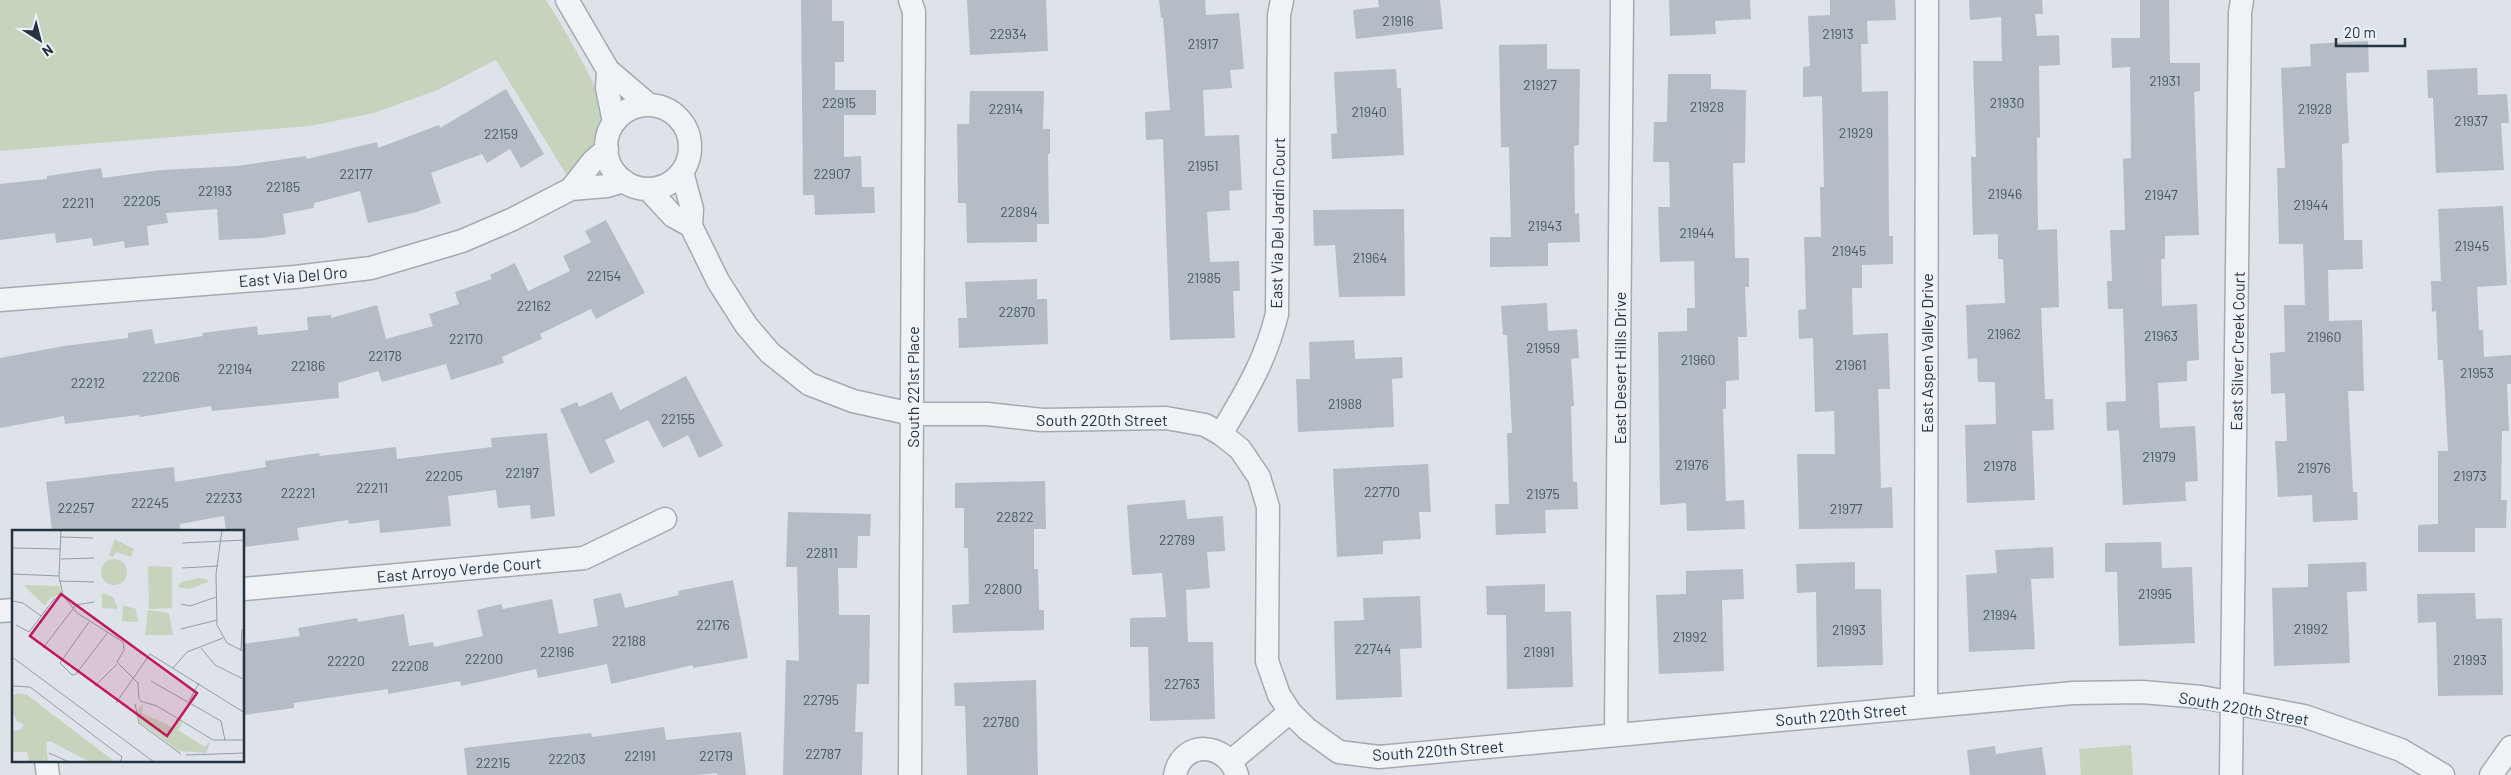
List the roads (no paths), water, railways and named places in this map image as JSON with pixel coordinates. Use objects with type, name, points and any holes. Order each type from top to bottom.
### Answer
[{"type":"street","points":[[567,0],[608,70],[648,105]]},
{"type":"street","name":"South 221st Place","points":[[910,0],[914,12],[910,775]]},
{"type":"street","name":"East Via Del Jardin Court","points":[[1220,434],[1250,385],[1269,347],[1277,314],[1279,15],[1282,0]]},
{"type":"street","name":"East Desert Hills Drive","points":[[1616,735],[1622,0]]},
{"type":"street","name":"East Aspen Valley Drive","points":[[1926,706],[1927,0]]},
{"type":"street","name":"East Silver Creek Court","points":[[2231,775],[2240,13],[2242,0]]},
{"type":"street","points":[[608,70],[607,88],[614,122]]},
{"type":"street","points":[[648,105],[662,107],[673,113],[683,122],[688,134],[690,147],[688,160],[682,172],[672,181],[661,187],[648,189],[624,181],[612,167],[606,149],[608,135],[614,122],[629,110],[648,105]]},
{"type":"street","name":"East Via Del Oro","points":[[571,189],[593,161],[606,149]]},
{"type":"street","name":"South 220th Street","points":[[682,172],[692,208],[691,226],[718,281],[746,325],[770,353],[809,384],[853,401],[912,414],[988,414],[1042,420],[1166,418],[1205,425],[1240,449],[1259,477],[1268,506],[1267,660],[1279,694],[1290,712],[1307,729],[1339,752],[1379,757],[2074,693],[2142,692],[2201,696],[2304,716],[2401,750],[2443,775]]},
{"type":"street","name":"East Via Del Oro","points":[[0,300],[295,277],[371,268],[462,241],[513,219],[571,189],[607,186],[624,181]]},
{"type":"street","points":[[648,189],[673,216],[691,226]]},
{"type":"street","name":"East Arroyo Verde Court","points":[[245,589],[584,558],[665,519]]},
{"type":"street","points":[[1174,775],[1180,762],[1186,755],[1196,750],[1215,750],[1234,768],[1290,712]]},
{"type":"street","points":[[2491,775],[2511,747]]},
{"type":"street","points":[[46,762],[48,775]]}]
